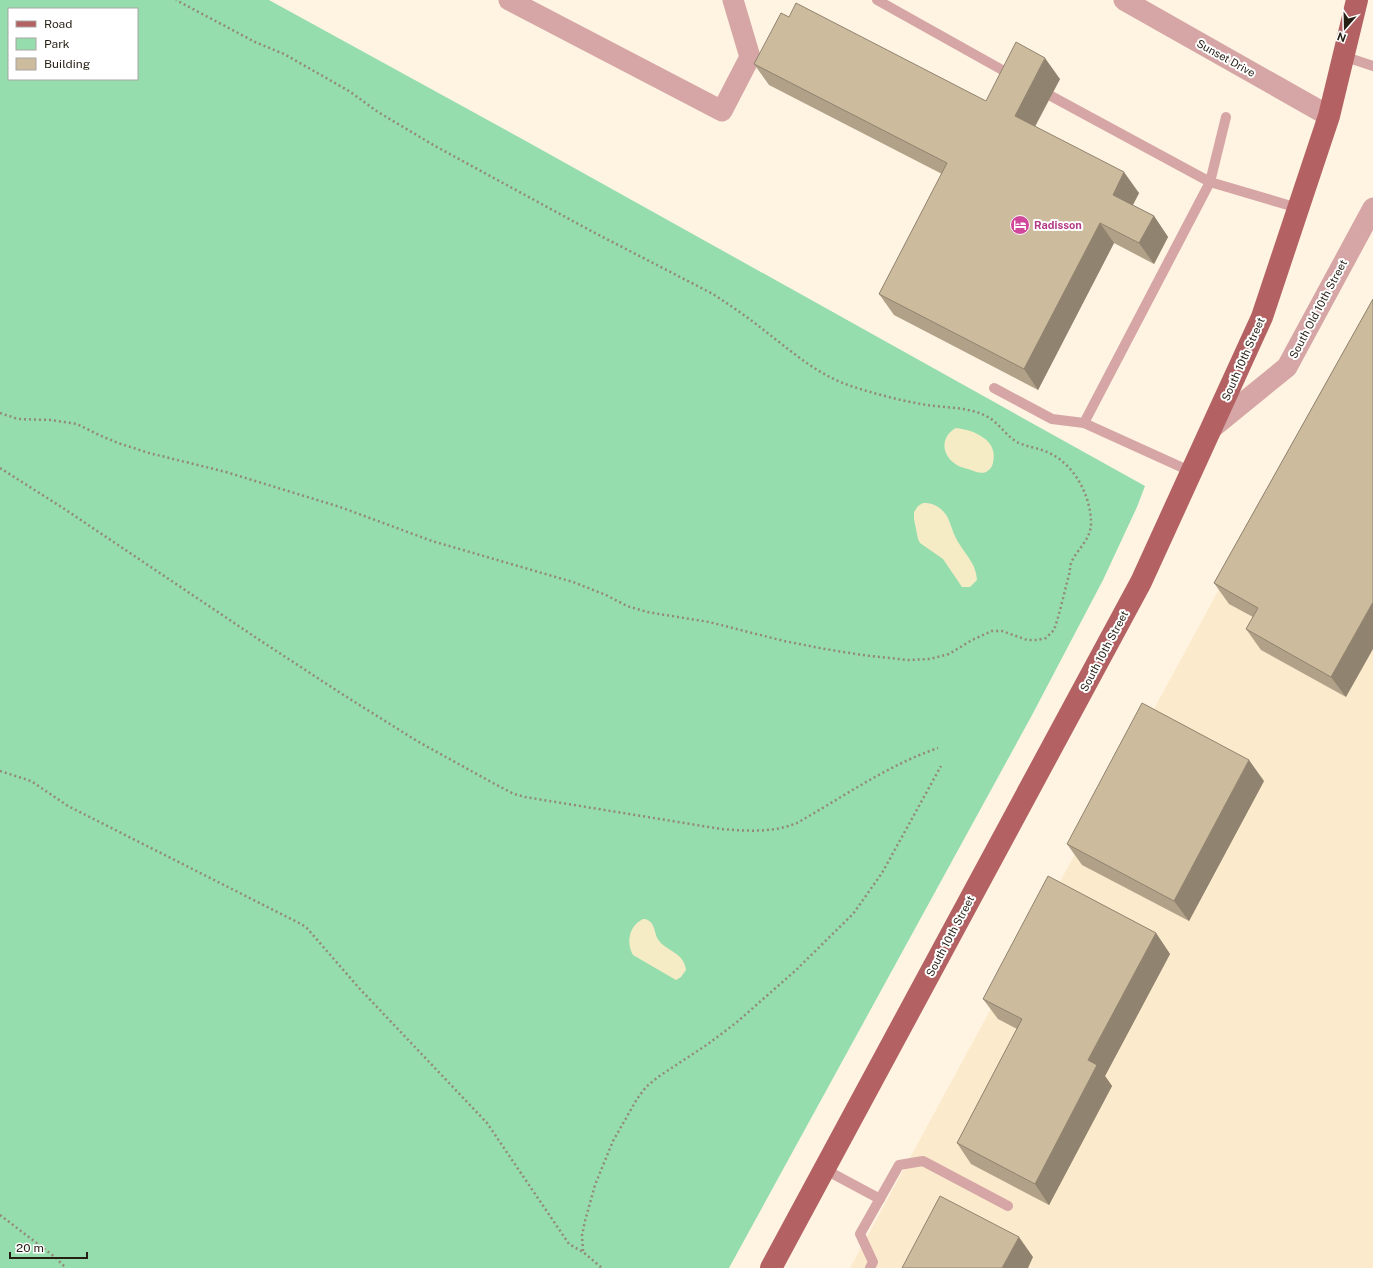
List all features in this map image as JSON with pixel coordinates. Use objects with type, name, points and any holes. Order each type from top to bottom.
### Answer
[{"type":"main road","name":"South 10th Street","points":[[770,1268],[1141,582],[1192,472],[1262,317],[1329,116],[1357,0]]},
{"type":"street","points":[[509,0],[722,111],[750,57],[733,0]]},
{"type":"street","name":"Sunset Drive","points":[[1124,0],[1329,116]]},
{"type":"street","name":"South Old 10th Street","points":[[1212,428],[1287,367],[1373,208]]},
{"type":"lane","points":[[877,0],[1022,81]]},
{"type":"lane","points":[[1343,56],[1373,66]]},
{"type":"lane","points":[[1051,96],[1210,182],[1298,208]]},
{"type":"lane","points":[[1084,423],[1210,182],[1226,117]]},
{"type":"lane","points":[[994,388],[1052,419],[1084,423],[1192,472]]},
{"type":"lane","points":[[870,1268],[873,1262],[860,1234],[899,1165],[923,1160],[1008,1206]]},
{"type":"lane","points":[[824,1170],[880,1199]]},
{"type":"path","points":[[0,413],[18,420],[51,420],[78,424],[118,443],[149,453],[233,474],[340,507],[432,541],[573,582],[606,595],[627,606],[647,612],[709,622],[825,650],[900,659],[930,659],[949,654],[972,640],[992,631],[1002,631],[1027,640],[1037,640],[1046,638],[1054,630],[1071,563],[1086,542],[1091,524],[1088,504],[1077,477],[1059,459],[1048,452],[1017,442],[987,416],[975,412],[926,405],[883,396],[850,386],[824,374],[803,361],[731,305],[713,294],[593,232],[435,146],[378,112],[349,91],[284,54],[255,42],[176,0]]},
{"type":"path","points":[[0,468],[63,508],[342,694],[417,741],[514,794],[547,801],[721,829],[743,831],[783,829],[797,823],[900,764],[938,748]]},
{"type":"path","points":[[583,1252],[582,1235],[584,1221],[595,1185],[613,1141],[637,1099],[646,1087],[658,1077],[708,1044],[737,1022],[795,971],[853,914],[882,873],[941,766]]},
{"type":"path","points":[[0,771],[31,781],[68,806],[306,927],[359,988],[487,1123],[569,1244],[583,1252],[602,1268]]},
{"type":"path","points":[[0,1214],[55,1257],[66,1268]]},
{"type":"shaded area","points":[[1373,306],[1373,1268],[850,1268]]},
{"type":"green space","points":[[0,0],[269,0],[524,140],[1145,486],[1137,507],[1103,580],[1031,717],[729,1268],[0,1268]]},
{"type":"sand","points":[[956,428],[970,431],[989,442],[994,455],[993,464],[989,470],[984,473],[980,473],[958,466],[950,459],[944,445],[948,435]]},
{"type":"sand","points":[[923,503],[936,506],[943,511],[947,517],[958,542],[974,567],[976,573],[977,580],[970,587],[962,587],[943,559],[920,543],[914,519],[914,512],[918,506]]},
{"type":"sand","points":[[643,919],[651,922],[659,940],[677,954],[684,963],[686,970],[681,977],[676,980],[633,955],[629,940],[630,935],[638,922]]},
{"type":"building","points":[[796,3],[986,101],[1016,42],[1045,58],[1015,116],[1124,172],[1113,195],[1154,216],[1139,243],[1100,223],[1024,369],[879,294],[947,163],[754,64],[781,13],[789,17]]},
{"type":"building","points":[[1373,299],[1373,602],[1331,677],[1246,629],[1258,608],[1214,583]]},
{"type":"building","points":[[1142,703],[1249,760],[1174,901],[1067,844]]},
{"type":"building","points":[[1048,876],[1156,933],[1088,1060],[1097,1065],[1035,1184],[957,1143],[1022,1019],[983,999]]},
{"type":"building","points":[[940,1196],[1019,1237],[1002,1268],[902,1268]]},
{"type":"place","name":"Radisson","points":[[1020,225]]}]
